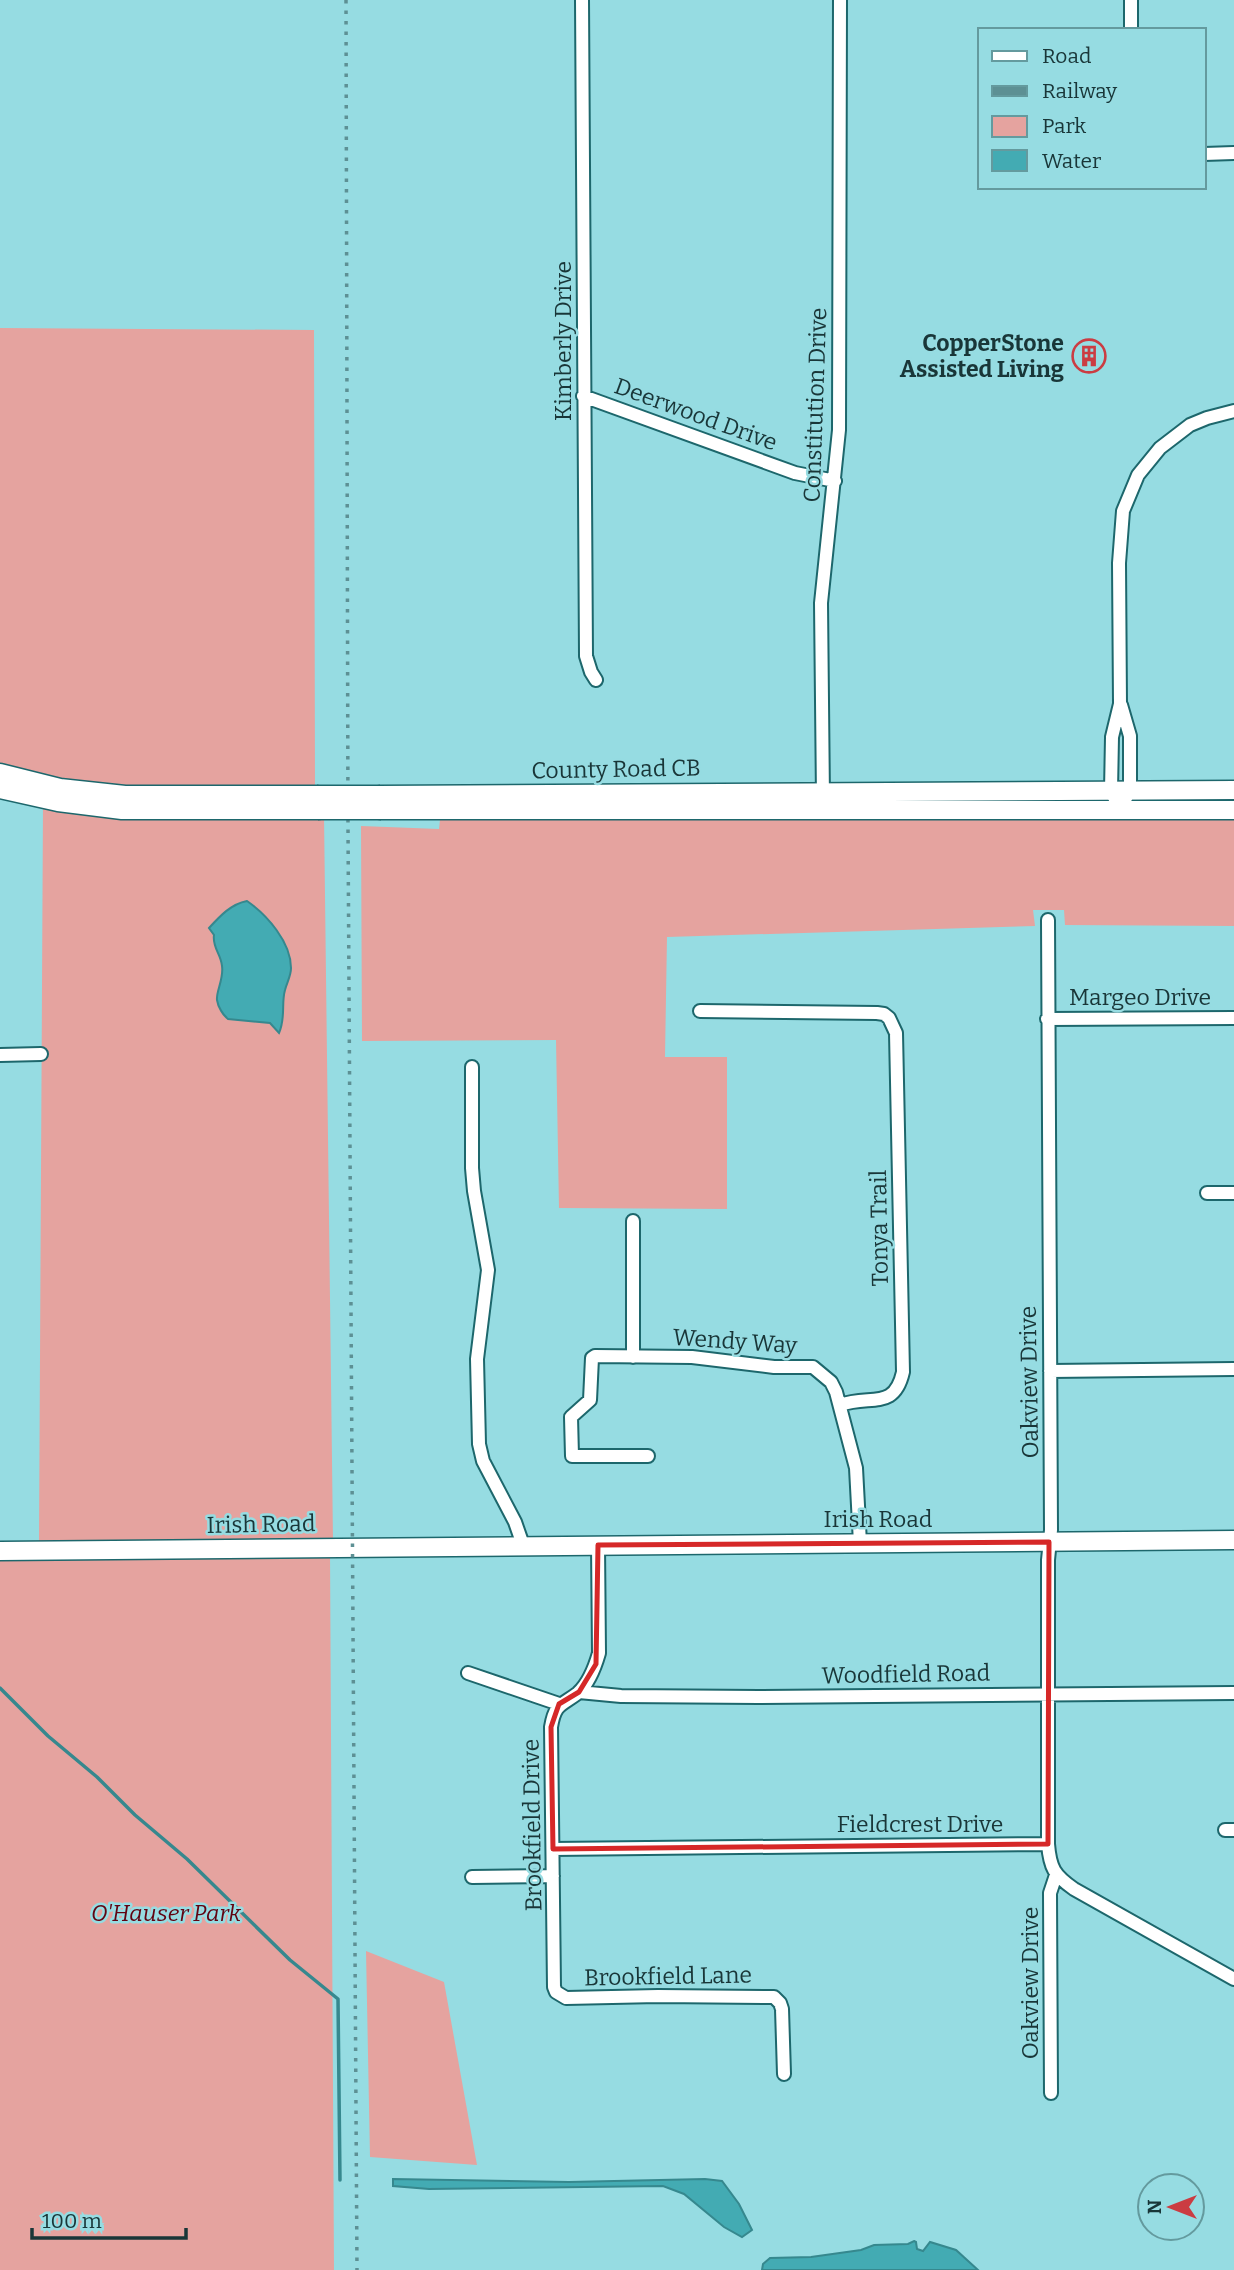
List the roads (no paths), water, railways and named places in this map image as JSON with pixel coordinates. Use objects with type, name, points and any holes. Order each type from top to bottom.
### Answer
[{"type":"main road","name":"County Road CB","points":[[0,773],[60,788],[125,795],[318,803]]},
{"type":"main road","name":"County Road CB","points":[[0,789],[58,802],[122,810],[823,792],[1234,790]]},
{"type":"main road","name":"County Road CB","points":[[380,802],[823,810],[1234,810]]},
{"type":"main road","name":"Irish Road","points":[[0,1551],[1234,1540]]},
{"type":"street","name":"Kimberly Drive","points":[[582,0],[586,656],[596,680]]},
{"type":"street","name":"Constitution Drive","points":[[823,810],[821,603],[839,430],[840,0]]},
{"type":"street","points":[[1131,0],[1131,28]]},
{"type":"street","points":[[1206,153],[1234,153]]},
{"type":"street","name":"Deerwood Drive","points":[[583,397],[795,473],[835,481]]},
{"type":"street","points":[[1120,810],[1130,790],[1130,736],[1121,704],[1120,542],[1123,511],[1129,491],[1150,458],[1173,436],[1207,418],[1234,411]]},
{"type":"street","points":[[1120,810],[1111,791],[1112,737],[1121,704]]},
{"type":"street","name":"Oakview Drive","points":[[1048,920],[1051,1530],[1048,1844]]},
{"type":"street","name":"Tonya Trail","points":[[700,1011],[877,1013],[889,1017],[896,1032],[903,1372],[898,1390],[888,1398],[850,1401],[840,1405]]},
{"type":"street","name":"Margeo Drive","points":[[1047,1019],[1234,1018]]},
{"type":"street","points":[[0,1055],[41,1054]]},
{"type":"street","points":[[472,1068],[472,1168],[488,1270],[477,1359],[479,1444],[483,1461],[515,1522],[523,1545]]},
{"type":"street","points":[[1207,1193],[1234,1193]]},
{"type":"street","points":[[632,1357],[633,1221]]},
{"type":"street","name":"Wendy Way","points":[[648,1456],[572,1456],[571,1417],[590,1400],[592,1358],[595,1356],[692,1357],[774,1367],[813,1367],[831,1382],[840,1405],[856,1468],[860,1543]]},
{"type":"street","points":[[1050,1371],[1234,1369]]},
{"type":"street","points":[[468,1673],[559,1704],[579,1692],[592,1673],[598,1653],[598,1545]]},
{"type":"street","name":"Woodfield Road","points":[[579,1692],[621,1696],[759,1697],[1234,1693]]},
{"type":"street","name":"Brookfield Drive","points":[[559,1704],[551,1727],[554,1987],[560,1995]]},
{"type":"street","points":[[1048,1844],[1051,1865],[1056,1875],[1074,1889],[1234,1979]]},
{"type":"street","name":"Fieldcrest Drive","points":[[552,1849],[1048,1844]]},
{"type":"street","name":"Oakview Drive","points":[[1051,2092],[1050,1893],[1056,1875]]},
{"type":"street","points":[[472,1877],[553,1876]]},
{"type":"street","name":"Brookfield Lane","points":[[560,1995],[566,1998],[770,1996],[778,1999],[782,2009],[784,2074]]},
{"type":"water","points":[[247,901],[276,930],[290,958],[291,971],[284,995],[279,1033],[270,1023],[228,1019],[218,1003],[222,966],[214,935],[209,928],[231,908]]},
{"type":"water","points":[[393,2179],[722,2181],[739,2204],[752,2230],[742,2237],[724,2227],[684,2194],[663,2186],[429,2189],[393,2186]]},
{"type":"water","points":[[914,2241],[917,2249],[923,2251],[930,2242],[956,2250],[978,2270],[762,2270],[763,2264],[770,2258],[811,2257],[861,2250],[874,2245],[908,2244]]},
{"type":"waterway","points":[[0,1688],[48,1736],[187,1859],[290,1960],[338,1999],[340,2180]]},
{"type":"railway","points":[[346,0],[357,2270]]},
{"type":"place","name":"CopperStone Assisted Living","points":[[1089,356]]},
{"type":"park label","name":"O'Hauser Park","points":[[166,1913]]}]
